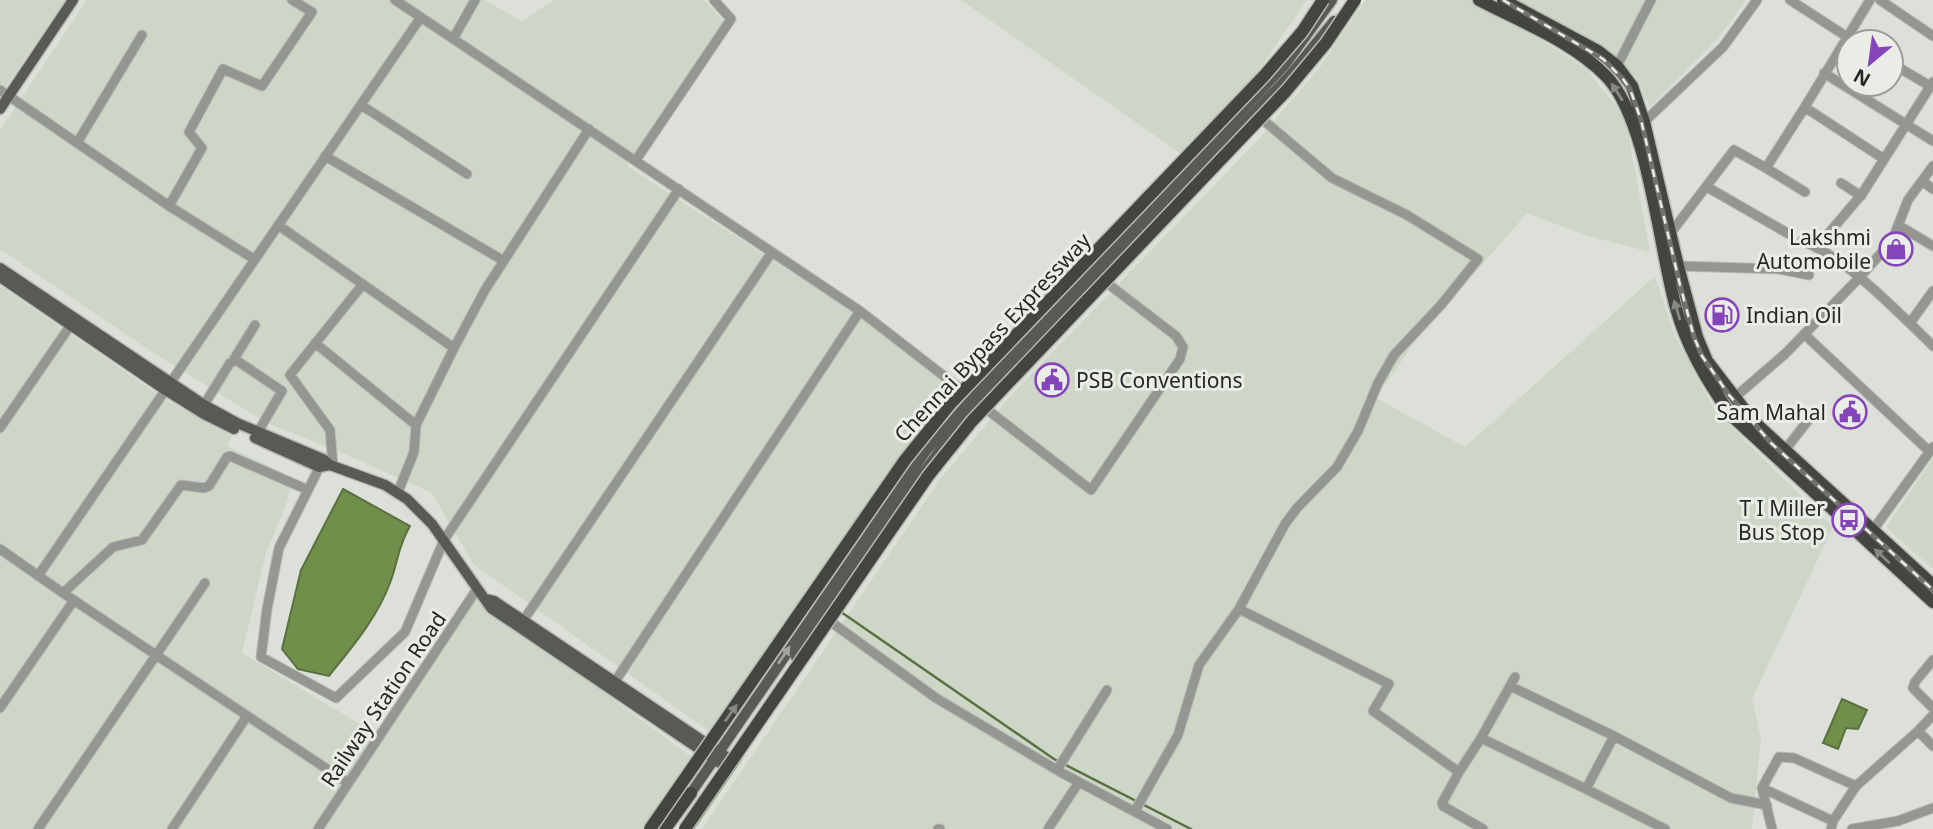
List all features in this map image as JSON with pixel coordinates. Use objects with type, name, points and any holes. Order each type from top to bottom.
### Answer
[{"type":"highway","name":"Chennai Bypass Expressway","points":[[649,829],[905,460],[951,403],[1264,76],[1302,32],[1323,0]]},
{"type":"highway","name":"Chennai Bypass Expressway","points":[[687,829],[935,467],[972,421],[1286,91],[1326,43],[1355,0]]},
{"type":"highway","points":[[1479,0],[1547,35],[1591,62],[1608,77],[1630,114],[1655,209],[1677,310],[1692,354],[1712,390],[1731,416],[1933,602]]},
{"type":"highway","points":[[1503,0],[1524,5],[1602,54],[1617,66],[1632,86],[1644,122],[1697,337],[1707,361],[1753,421],[1933,585]]},
{"type":"highway","points":[[665,829],[695,796]]},
{"type":"highway","points":[[678,829],[695,796]]},
{"type":"main road","points":[[0,109],[4,93],[73,0]]},
{"type":"main road","points":[[976,400],[1284,66],[1332,0]]},
{"type":"main road","points":[[695,796],[826,619],[926,451],[1255,113],[1309,52],[1348,0]]},
{"type":"main road","points":[[0,268],[213,419],[326,464],[368,477],[398,492],[416,507],[444,540],[491,608],[721,758]]},
{"type":"main road","points":[[0,278],[166,386],[326,464]]},
{"type":"main road","points":[[485,599],[494,601],[721,758]]},
{"type":"main road","points":[[649,829],[672,793],[695,796]]},
{"type":"main road","points":[[687,829],[701,813],[695,796]]},
{"type":"street","points":[[169,206],[202,148],[189,132],[223,69],[262,86],[312,12],[292,0]]},
{"type":"street","points":[[395,0],[860,311],[1091,490],[1180,359],[1183,347],[1176,336],[1098,276]]},
{"type":"street","points":[[453,39],[475,0]]},
{"type":"street","points":[[636,160],[731,19],[714,0]]},
{"type":"street","points":[[1617,66],[1651,0]]},
{"type":"street","points":[[1644,122],[1723,47],[1757,0]]},
{"type":"street","points":[[1790,0],[1835,30]]},
{"type":"street","points":[[1852,28],[1870,0]]},
{"type":"street","points":[[1880,0],[1933,36]]},
{"type":"street","points":[[38,576],[421,17]]},
{"type":"street","points":[[77,143],[142,35]]},
{"type":"street","points":[[1766,168],[1835,55]]},
{"type":"street","points":[[1818,246],[1861,196],[1932,84],[1905,70]]},
{"type":"street","points":[[1824,73],[1933,141]]},
{"type":"street","points":[[4,93],[169,206],[254,259]]},
{"type":"street","points":[[360,105],[467,174]]},
{"type":"street","points":[[1802,110],[1809,110],[1884,159]]},
{"type":"street","points":[[1138,805],[1181,727],[1199,665],[1239,609],[1285,524],[1337,467],[1358,431],[1390,362],[1478,259],[1408,215],[1332,178],[1255,113]]},
{"type":"street","points":[[398,492],[414,452],[416,425],[454,348],[504,261],[589,129]]},
{"type":"street","points":[[1670,233],[1734,150],[1805,192]]},
{"type":"street","points":[[325,156],[504,261]]},
{"type":"street","points":[[1734,398],[1785,354],[1892,241],[1908,200],[1933,166]]},
{"type":"street","points":[[1922,181],[1933,189]]},
{"type":"street","points":[[1841,183],[1861,196]]},
{"type":"street","points":[[1707,187],[1789,234]]},
{"type":"street","points":[[363,284],[290,375],[330,430],[326,464],[308,490],[279,548],[261,657],[336,698],[405,632],[444,540],[679,189]]},
{"type":"street","points":[[278,225],[454,348]]},
{"type":"street","points":[[1898,225],[1933,246]]},
{"type":"street","points":[[1802,241],[1818,246],[1859,278],[1933,346]]},
{"type":"street","points":[[523,621],[772,252]]},
{"type":"street","points":[[1678,266],[1779,269],[1809,275]]},
{"type":"street","points":[[1910,323],[1933,291]]},
{"type":"street","points":[[614,683],[860,311]]},
{"type":"street","points":[[204,405],[255,325]]},
{"type":"street","points":[[0,428],[70,326]]},
{"type":"street","points":[[1804,334],[1931,449],[1873,530]]},
{"type":"street","points":[[315,343],[416,425]]},
{"type":"street","points":[[234,359],[282,391],[258,432]]},
{"type":"street","points":[[1785,450],[1813,414]]},
{"type":"street","points":[[63,593],[113,547],[142,540],[181,485],[204,488],[209,486],[227,457],[308,490]]},
{"type":"street","points":[[0,549],[348,783]]},
{"type":"street","points":[[38,829],[205,583]]},
{"type":"street","name":"Railway Station Road","points":[[318,829],[477,589]]},
{"type":"street","points":[[0,708],[74,600]]},
{"type":"street","points":[[1239,609],[1389,684],[1373,711],[1459,772]]},
{"type":"street","points":[[826,619],[936,698],[1079,782],[1138,805],[1167,829]]},
{"type":"street","points":[[1932,666],[1915,682],[1913,688],[1933,708]]},
{"type":"street","points":[[1483,829],[1443,806],[1459,772],[1513,682],[1731,798],[1767,805]]},
{"type":"street","points":[[1057,770],[1107,690]]},
{"type":"street","points":[[1762,788],[1832,825],[1856,786],[1918,732],[1933,715]]},
{"type":"street","points":[[172,829],[247,716]]},
{"type":"street","points":[[1918,732],[1933,746]]},
{"type":"street","points":[[1586,789],[1614,736]]},
{"type":"street","points":[[1481,738],[1665,829]]},
{"type":"street","points":[[1772,829],[1762,788],[1779,757],[1794,758],[1856,786]]},
{"type":"street","points":[[1048,829],[1079,782]]},
{"type":"street","points":[[1852,829],[1899,825],[1933,808]]},
{"type":"shaded area","points":[[0,0],[65,0],[0,95]]},
{"type":"shaded area","points":[[87,0],[484,0],[522,21],[554,0],[704,0],[723,21],[627,166],[864,319],[956,389],[888,473],[710,732],[473,564],[432,493],[267,423],[152,352],[0,249],[0,130]]},
{"type":"shaded area","points":[[961,0],[1307,0],[1252,80],[1180,153]]},
{"type":"shaded area","points":[[1366,0],[1471,0],[1521,26],[1587,70],[1625,117],[1650,252],[1585,235],[1527,213],[1411,347],[1376,398],[1465,447],[1655,276],[1674,334],[1716,412],[1833,527],[1752,699],[1761,738],[1752,829],[702,829],[941,478],[1016,390],[1258,140],[1320,67]]},
{"type":"shaded area","points":[[1518,0],[1746,0],[1720,36],[1650,107],[1636,77],[1606,50]]},
{"type":"shaded area","points":[[0,286],[166,400],[232,436],[227,446],[293,478],[285,508],[266,553],[242,653],[383,738],[477,599],[693,758],[643,829],[0,829]]},
{"type":"shaded area","points":[[1933,458],[1933,569],[1886,527]]},
{"type":"shaded area","points":[[343,489],[410,526],[385,596],[363,632],[329,676],[298,669],[282,649],[301,570]]},
{"type":"shaded area","points":[[1842,699],[1867,710],[1858,729],[1846,728],[1838,749],[1823,743]]},
{"type":"waterway","points":[[841,612],[1054,759],[1191,829]]},
{"type":"waterway","points":[[693,829],[741,759]]},
{"type":"railway","points":[[1503,0],[1603,59],[1623,79],[1630,89],[1641,120],[1680,285],[1702,356],[1729,395],[1771,443],[1933,590]]},
{"type":"place","name":"Lakshmi Automobile","points":[[1896,249]]},
{"type":"place","name":"Indian Oil","points":[[1722,315]]},
{"type":"place","name":"PSB Conventions","points":[[1052,380]]},
{"type":"place","name":"Sam Mahal","points":[[1850,412]]},
{"type":"place","name":"T I Miller Bus Stop","points":[[1849,520]]}]
